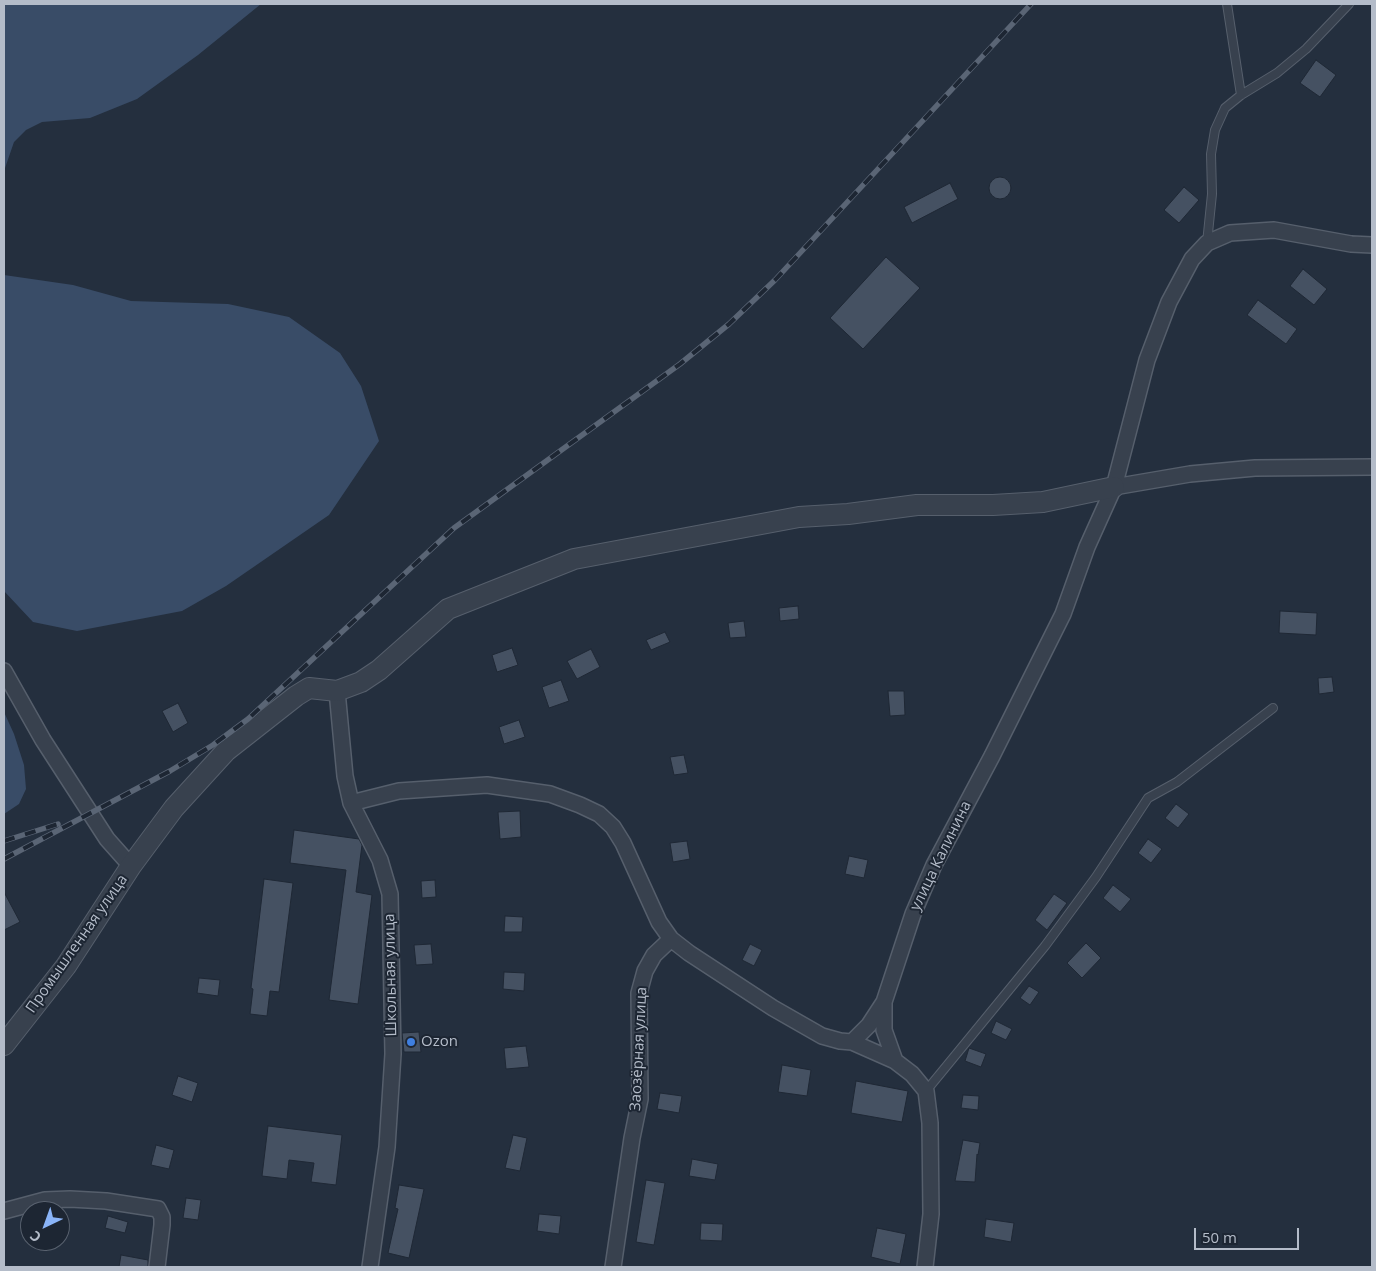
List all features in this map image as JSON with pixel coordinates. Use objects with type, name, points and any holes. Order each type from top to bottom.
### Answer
[{"type":"street","points":[[1207,243],[1230,233],[1274,230],[1351,244],[1372,245]]},
{"type":"street","name":"улица Калинина","points":[[895,1061],[884,1030],[884,1002],[912,914],[934,865],[992,756],[1063,614],[1087,547],[1114,487],[1147,360],[1169,302],[1192,259],[1207,243]]},
{"type":"street","points":[[337,690],[361,682],[380,670],[448,609],[574,558],[799,517],[848,514],[917,505],[993,505],[1044,502],[1114,487],[1190,474],[1255,468],[1372,467]]},
{"type":"street","points":[[4,671],[43,740],[107,839],[131,866]]},
{"type":"street","name":"Промышленная улица","points":[[4,1045],[66,966],[131,866],[174,808],[226,751],[309,688],[337,690]]},
{"type":"street","name":"Школьная улица","points":[[337,690],[345,776],[351,803],[380,860],[390,894],[393,1054],[387,1147],[370,1267]]},
{"type":"street","points":[[351,803],[400,791],[487,785],[550,794],[599,814],[613,827],[623,843],[659,922],[671,939],[689,953],[773,1008],[822,1036],[852,1042],[895,1061],[912,1074],[926,1091],[930,1123],[931,1214],[925,1267]]},
{"type":"street","name":"Заозёрная улица","points":[[613,1267],[632,1138],[640,1099],[639,993],[645,971],[654,954],[671,939]]},
{"type":"street","points":[[852,1042],[870,1024],[884,1002]]},
{"type":"street","points":[[4,1211],[46,1200],[70,1199],[106,1201],[158,1209],[162,1217],[162,1225],[157,1267]]},
{"type":"lane","points":[[1227,4],[1241,95]]},
{"type":"lane","points":[[1207,243],[1212,194],[1211,154],[1215,130],[1225,108],[1241,95],[1277,73],[1306,49],[1349,4]]},
{"type":"lane","points":[[926,1091],[1045,946],[1096,877],[1148,798],[1177,782],[1273,708]]},
{"type":"water","points":[[4,4],[261,4],[198,55],[137,99],[90,118],[42,122],[26,130],[14,142],[4,171]]},
{"type":"water","points":[[4,275],[73,285],[131,301],[228,304],[289,317],[340,353],[361,386],[379,441],[329,515],[226,586],[182,611],[77,631],[33,622],[4,591]]},
{"type":"water","points":[[4,712],[14,734],[24,765],[26,789],[19,804],[4,814]]},
{"type":"building","points":[[1316,60],[1336,75],[1320,97],[1300,83]]},
{"type":"building","points":[[1000,177],[1008,180],[1011,188],[1008,196],[1000,199],[992,196],[989,188],[992,180]]},
{"type":"building","points":[[950,183],[958,199],[912,223],[904,207]]},
{"type":"building","points":[[1184,187],[1199,200],[1179,223],[1164,210]]},
{"type":"building","points":[[886,257],[920,288],[863,349],[830,318]]},
{"type":"building","points":[[1303,269],[1327,289],[1314,305],[1290,286]]},
{"type":"building","points":[[1258,300],[1297,329],[1286,344],[1247,315]]},
{"type":"building","points":[[798,606],[799,619],[780,621],[779,608]]},
{"type":"building","points":[[1280,611],[1317,613],[1316,635],[1279,633]]},
{"type":"building","points":[[744,621],[746,637],[730,638],[728,623]]},
{"type":"building","points":[[665,632],[670,642],[651,650],[646,640]]},
{"type":"building","points":[[512,648],[518,665],[497,672],[492,655]]},
{"type":"building","points":[[591,649],[600,667],[577,679],[567,661]]},
{"type":"building","points":[[1332,677],[1334,692],[1319,694],[1318,678]]},
{"type":"building","points":[[561,680],[569,701],[549,708],[542,687]]},
{"type":"building","points":[[888,691],[904,691],[905,715],[890,716]]},
{"type":"building","points":[[178,703],[188,723],[173,732],[162,711]]},
{"type":"building","points":[[519,720],[525,737],[504,744],[499,727]]},
{"type":"building","points":[[684,755],[688,773],[674,775],[670,757]]},
{"type":"building","points":[[1176,804],[1189,814],[1178,828],[1165,818]]},
{"type":"building","points":[[520,811],[521,837],[500,839],[498,812]]},
{"type":"building","points":[[294,830],[359,839],[362,845],[356,892],[372,895],[358,1004],[329,1000],[346,870],[290,863]]},
{"type":"building","points":[[1148,839],[1162,849],[1151,863],[1138,853]]},
{"type":"building","points":[[687,841],[690,859],[673,862],[670,843]]},
{"type":"building","points":[[849,856],[868,860],[864,878],[845,874]]},
{"type":"building","points":[[264,879],[293,883],[279,992],[270,991],[267,1016],[250,1014],[253,989],[251,988]]},
{"type":"building","points":[[435,880],[436,897],[422,898],[421,881]]},
{"type":"building","points":[[1113,885],[1131,899],[1120,912],[1103,898]]},
{"type":"building","points":[[4,892],[20,922],[4,930]]},
{"type":"building","points":[[1054,894],[1067,903],[1047,930],[1035,920]]},
{"type":"building","points":[[505,916],[523,917],[522,932],[504,932]]},
{"type":"building","points":[[1086,943],[1101,958],[1082,978],[1067,963]]},
{"type":"building","points":[[431,944],[433,964],[416,965],[414,945]]},
{"type":"building","points":[[750,944],[762,950],[754,966],[742,960]]},
{"type":"building","points":[[504,972],[525,973],[524,991],[503,989]]},
{"type":"building","points":[[199,978],[220,980],[218,996],[197,993]]},
{"type":"building","points":[[1029,986],[1039,992],[1030,1005],[1020,998]]},
{"type":"building","points":[[996,1021],[1012,1029],[1006,1040],[991,1033]]},
{"type":"building","points":[[419,1032],[421,1052],[404,1052],[402,1033]]},
{"type":"building","points":[[526,1046],[529,1067],[506,1069],[504,1048]]},
{"type":"building","points":[[969,1048],[986,1054],[981,1067],[965,1061]]},
{"type":"building","points":[[782,1065],[811,1070],[807,1096],[778,1092]]},
{"type":"building","points":[[178,1076],[198,1083],[192,1102],[172,1095]]},
{"type":"building","points":[[856,1081],[908,1091],[902,1122],[851,1113]]},
{"type":"building","points":[[660,1093],[682,1096],[679,1113],[657,1109]]},
{"type":"building","points":[[963,1095],[979,1096],[978,1110],[961,1108]]},
{"type":"building","points":[[268,1126],[342,1135],[336,1185],[311,1182],[314,1163],[289,1160],[287,1179],[262,1176]]},
{"type":"building","points":[[513,1135],[527,1138],[520,1171],[505,1168]]},
{"type":"building","points":[[963,1140],[980,1143],[977,1154],[975,1182],[955,1181]]},
{"type":"building","points":[[156,1145],[174,1150],[169,1169],[151,1165]]},
{"type":"building","points":[[692,1159],[718,1164],[715,1180],[689,1176]]},
{"type":"building","points":[[646,1180],[665,1183],[654,1245],[636,1242]]},
{"type":"building","points":[[399,1185],[424,1189],[409,1258],[388,1253],[398,1209],[395,1208]]},
{"type":"building","points":[[186,1198],[201,1200],[198,1220],[183,1218]]},
{"type":"building","points":[[539,1214],[561,1216],[559,1234],[537,1231]]},
{"type":"building","points":[[108,1216],[128,1222],[125,1233],[105,1228]]},
{"type":"building","points":[[986,1219],[1014,1223],[1011,1242],[984,1237]]},
{"type":"building","points":[[701,1223],[723,1224],[722,1241],[700,1240]]},
{"type":"building","points":[[877,1228],[906,1234],[900,1264],[871,1257]]},
{"type":"building","points":[[121,1255],[148,1260],[148,1267],[119,1267]]},
{"type":"railway","points":[[4,859],[170,771],[213,745],[248,719],[454,528],[680,364],[729,324],[775,280],[1031,4]]},
{"type":"railway","points":[[4,841],[58,824]]},
{"type":"place","name":"Ozon","points":[[411,1042]]}]
